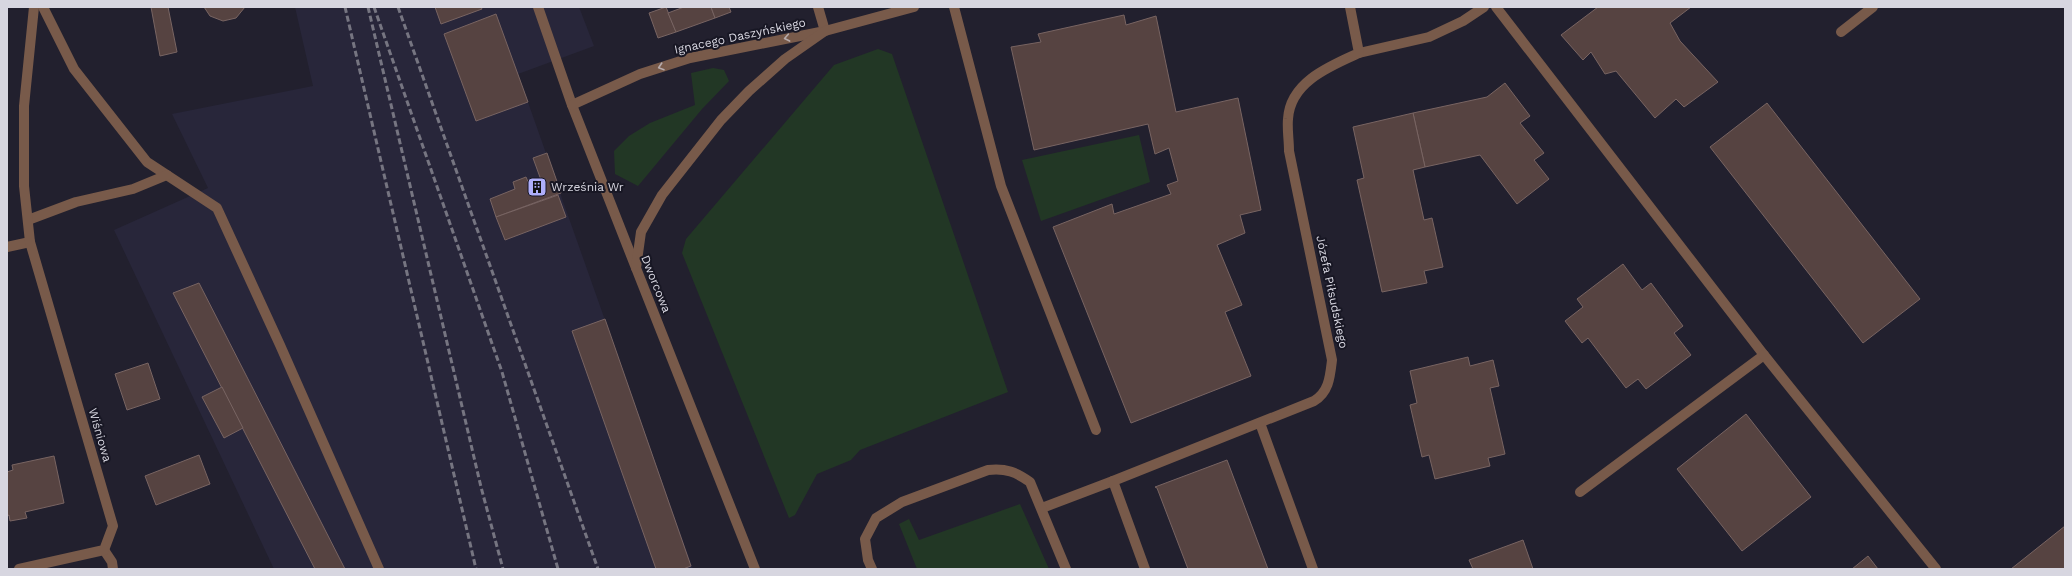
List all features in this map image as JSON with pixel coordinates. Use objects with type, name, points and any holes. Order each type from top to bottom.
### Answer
[{"type":"street","name":"Wiśniowa","points":[[34,7],[24,106],[24,186],[30,242],[113,526],[104,550]]},
{"type":"street","points":[[42,7],[74,69],[147,162],[217,208],[280,345],[379,569]]},
{"type":"street","name":"Dworcowa","points":[[538,7],[572,105],[755,569]]},
{"type":"street","points":[[818,7],[825,30]]},
{"type":"street","name":"Ignacego Daszyńskiego","points":[[572,105],[640,74],[690,58],[825,30],[914,7]]},
{"type":"street","points":[[954,7],[1001,186],[1096,430]]},
{"type":"street","points":[[1350,7],[1359,52]]},
{"type":"street","name":"Józefa Piłsudskiego","points":[[1042,508],[1260,423],[1323,396],[1330,379],[1332,360],[1289,150],[1288,118],[1295,95],[1322,70],[1359,52],[1429,37],[1463,21],[1484,7]]},
{"type":"street","points":[[1496,7],[1764,355],[1936,569]]},
{"type":"street","points":[[1841,32],[1873,7]]},
{"type":"street","name":"Ignacego Daszyńskiego","points":[[636,268],[641,232],[662,195],[721,120],[749,91],[784,59],[825,30]]},
{"type":"street","points":[[28,220],[76,202],[132,189],[167,175]]},
{"type":"street","points":[[7,247],[30,242]]},
{"type":"street","points":[[1580,492],[1764,355]]},
{"type":"street","points":[[1260,423],[1313,569]]},
{"type":"street","points":[[872,569],[868,560],[865,539],[876,518],[902,502],[988,470],[1003,469],[1018,473],[1030,482],[1066,569]]},
{"type":"street","points":[[1113,481],[1145,569]]},
{"type":"street","points":[[19,569],[104,550],[112,562],[113,569]]},
{"type":"shaded area","points":[[295,7],[579,7],[594,46],[518,74],[693,569],[274,569],[114,230],[208,188],[172,114],[313,86]]},
{"type":"green space","points":[[878,49],[892,54],[1008,392],[860,450],[851,460],[817,474],[795,515],[789,518],[682,253],[686,239],[834,65]]},
{"type":"green space","points":[[713,68],[724,70],[729,81],[702,109],[638,186],[615,174],[614,151],[629,136],[650,123],[695,105],[691,73]]},
{"type":"green space","points":[[1139,135],[1150,182],[1041,221],[1022,160]]},
{"type":"green space","points":[[1020,504],[1049,569],[917,569],[899,524],[909,519],[919,540]]},
{"type":"building","points":[[151,7],[168,7],[177,52],[160,56]]},
{"type":"building","points":[[204,7],[245,7],[236,18],[223,21],[210,16]]},
{"type":"building","points":[[435,7],[481,7],[482,9],[441,24]]},
{"type":"building","points":[[666,7],[676,32],[658,38],[649,13]]},
{"type":"building","points":[[684,7],[711,7],[715,18],[676,32],[668,13]]},
{"type":"building","points":[[711,7],[729,7],[731,12],[715,18]]},
{"type":"building","points":[[1598,7],[1691,7],[1670,23],[1680,41],[1718,82],[1684,107],[1676,99],[1655,118],[1616,71],[1605,74],[1591,52],[1583,60],[1561,35]]},
{"type":"building","points":[[496,14],[528,102],[476,121],[444,34]]},
{"type":"building","points":[[1124,15],[1126,25],[1156,16],[1176,112],[1238,98],[1261,210],[1240,215],[1245,233],[1217,245],[1242,305],[1225,312],[1251,376],[1131,423],[1053,227],[1112,204],[1114,214],[1171,194],[1167,185],[1178,181],[1169,148],[1155,154],[1148,124],[1034,150],[1011,47],[1041,42],[1038,34]]},
{"type":"building","points":[[1505,83],[1530,116],[1520,123],[1544,153],[1534,160],[1549,179],[1517,204],[1480,155],[1425,167],[1413,113],[1487,97]]},
{"type":"building","points":[[1767,103],[1920,299],[1863,343],[1710,147]]},
{"type":"building","points":[[1413,113],[1425,167],[1413,170],[1424,220],[1432,218],[1443,267],[1424,271],[1427,283],[1382,292],[1357,180],[1364,178],[1353,127]]},
{"type":"building","name":"Września Wr","points":[[547,153],[561,193],[496,217],[490,199],[515,189],[513,182],[526,177],[529,184],[541,180],[533,158]]},
{"type":"building","points":[[558,195],[566,217],[505,240],[496,217]]},
{"type":"building","points":[[1623,264],[1642,290],[1651,283],[1683,326],[1674,333],[1691,355],[1646,389],[1638,379],[1626,388],[1588,338],[1582,343],[1565,321],[1583,307],[1577,299]]},
{"type":"building","points":[[199,283],[345,569],[315,569],[173,293]]},
{"type":"building","points":[[605,319],[691,566],[683,569],[656,569],[572,331]]},
{"type":"building","points":[[1468,357],[1470,366],[1493,360],[1499,386],[1490,388],[1505,454],[1488,458],[1490,466],[1435,479],[1429,455],[1422,457],[1410,405],[1417,403],[1410,371]]},
{"type":"building","points":[[148,363],[160,399],[127,410],[115,374]]},
{"type":"building","points":[[222,387],[243,428],[224,438],[202,397]]},
{"type":"building","points":[[1746,414],[1811,497],[1742,551],[1677,469]]},
{"type":"building","points":[[199,455],[210,484],[156,505],[145,476]]},
{"type":"building","points":[[54,456],[64,503],[25,512],[27,518],[10,521],[9,515],[7,516],[7,472],[13,470],[12,465]]},
{"type":"building","points":[[1227,460],[1268,569],[1188,569],[1157,488],[1155,487]]},
{"type":"building","points":[[2065,526],[2065,569],[2011,569]]},
{"type":"building","points":[[1523,540],[1533,569],[1473,569],[1469,560]]},
{"type":"building","points":[[1868,556],[1878,569],[1852,569]]},
{"type":"railway","points":[[345,7],[476,569]]},
{"type":"railway","points":[[368,7],[481,487],[503,569]]},
{"type":"railway","points":[[374,7],[502,372],[558,569]]},
{"type":"railway","points":[[398,7],[598,569]]},
{"type":"place","name":"Września Wr","points":[[537,187]]}]
